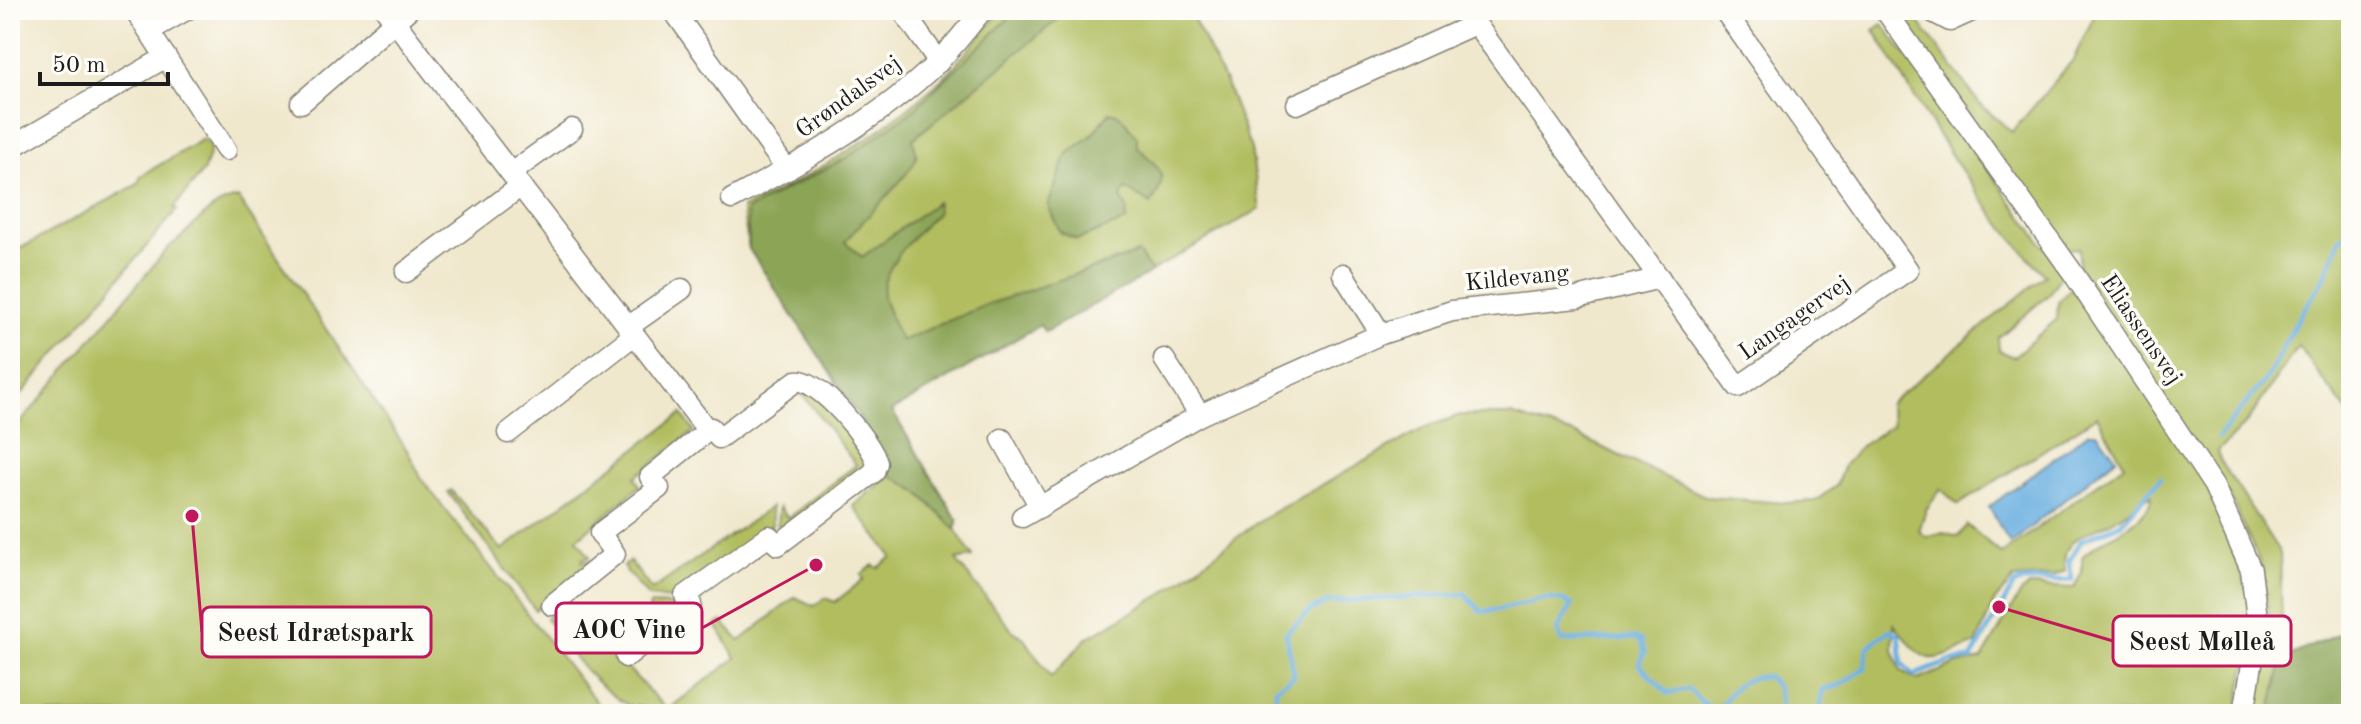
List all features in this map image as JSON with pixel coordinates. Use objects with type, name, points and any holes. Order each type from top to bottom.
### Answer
[{"type":"street","points":[[135,10],[226,150]]},
{"type":"street","points":[[149,31],[186,10]]},
{"type":"street","name":"Grøndalsvej","points":[[673,10],[787,170]]},
{"type":"street","name":"Grøndalsvej","points":[[902,10],[939,62]]},
{"type":"street","name":"Grøndalsvej","points":[[732,199],[787,170],[881,110],[939,62],[983,10]]},
{"type":"street","name":"Langagervej","points":[[1297,104],[1471,17],[1738,387],[1908,270],[1724,10]]},
{"type":"street","name":"Eliassensvej","points":[[1885,10],[2073,273],[2214,486],[2251,570],[2258,626],[2244,714]]},
{"type":"street","points":[[1929,10],[1950,21],[1974,10]]},
{"type":"street","points":[[301,103],[396,14],[516,180],[708,431]]},
{"type":"street","points":[[10,148],[166,57]]},
{"type":"street","points":[[406,272],[572,129]]},
{"type":"street","points":[[1343,274],[1381,334]]},
{"type":"street","name":"Kildevang","points":[[1002,439],[1031,512],[1200,415],[1381,334],[1452,311],[1577,298],[1660,278]]},
{"type":"street","points":[[508,433],[682,289]]},
{"type":"street","points":[[1164,359],[1200,415]]},
{"type":"street","points":[[552,605],[615,554],[600,533],[659,488],[650,477],[711,428],[719,438],[796,381],[804,380],[823,392],[871,448],[877,463],[868,479],[778,545],[769,536],[685,596],[691,604],[626,657]]},
{"type":"green space","points":[[1002,10],[1189,10],[1226,84],[1251,149],[1260,209],[1045,332],[1040,325],[892,411],[958,521],[955,529],[973,557],[956,560],[1012,630],[1024,638],[1051,677],[1087,638],[1161,595],[1263,518],[1424,428],[1460,415],[1511,415],[1574,434],[1707,497],[1786,503],[1815,501],[1836,486],[1844,465],[1860,447],[1893,424],[1889,404],[2045,275],[1996,218],[1932,126],[1874,30],[1883,24],[2063,273],[2048,295],[1998,338],[1999,350],[2013,357],[2057,319],[2058,302],[2071,288],[2106,344],[2123,334],[2079,267],[2079,248],[2067,249],[1893,10],[1910,10],[1980,104],[2012,132],[2073,60],[2097,10],[2351,10],[2351,417],[2298,346],[2248,421],[2218,451],[2220,460],[2280,553],[2283,659],[2270,714],[2256,714],[2271,632],[2263,569],[2228,492],[2218,509],[2249,596],[2247,661],[2237,714],[661,714],[637,705],[632,708],[594,679],[546,618],[554,611],[576,640],[593,654],[604,648],[608,651],[653,617],[649,608],[651,604],[672,605],[677,612],[621,661],[667,710],[736,658],[716,625],[722,621],[740,641],[795,597],[814,606],[825,598],[835,602],[864,579],[861,575],[873,565],[878,568],[892,557],[853,506],[890,475],[887,459],[749,249],[742,208],[817,170],[888,123],[942,79]],"holes":[[[2097,416],[2124,464],[2002,554],[1967,525],[1958,537],[1943,533],[1926,537],[1919,531],[1926,510],[1941,489],[1958,505]],[[2152,495],[2142,515],[2082,557],[2082,572],[2074,588],[2030,586],[2022,591],[1982,659],[1957,664],[1918,680],[1901,671],[1893,650],[1894,624],[1915,649],[1929,658],[1976,644],[1995,600],[2014,579],[2054,576],[2065,571],[2064,560],[2071,544]]]},
{"type":"green space","points":[[1017,10],[1069,10],[913,139],[916,156],[912,165],[845,242],[862,257],[937,202],[937,213],[902,250],[884,284],[884,300],[901,341],[986,305],[1138,253],[1152,272],[1045,332],[1040,325],[892,411],[958,521],[955,529],[918,492],[890,475],[887,459],[749,249],[747,210],[846,158],[911,112]]},
{"type":"green space","points":[[1110,112],[1120,115],[1137,137],[1137,146],[1160,172],[1160,185],[1151,204],[1126,189],[1121,197],[1127,209],[1126,221],[1077,240],[1060,232],[1048,206],[1066,155],[1092,135]]},
{"type":"green space","points":[[203,139],[211,148],[204,170],[174,208],[177,210],[10,408],[10,254],[138,184],[141,176]]},
{"type":"green space","points":[[238,198],[407,450],[423,481],[598,704],[619,714],[10,714],[10,435],[170,246],[209,211]]},
{"type":"green space","points":[[800,391],[818,394],[865,456],[866,470],[783,529],[777,524],[779,507],[788,518],[856,465]]},
{"type":"green space","points":[[682,414],[694,431],[635,477],[640,486],[577,539],[590,557],[582,559],[583,562],[590,561],[592,566],[535,610],[448,492],[451,490],[502,550]]},
{"type":"green space","points":[[771,507],[772,525],[673,599],[649,597],[623,567],[630,561],[652,590]]},
{"type":"green space","points":[[2351,628],[2351,714],[2270,714],[2283,659]]},
{"type":"water","points":[[2089,432],[2097,432],[2116,458],[2010,544],[1989,507]]},
{"type":"waterway","points":[[2219,437],[2270,374],[2297,320],[2324,279],[2339,240],[2351,230]]},
{"type":"waterway","points":[[1819,714],[1823,689],[1839,686],[1865,668],[1868,647],[1890,630],[1899,635],[1902,664],[1914,675],[1952,661],[1971,659],[2014,585],[2022,581],[2072,580],[2069,561],[2081,541],[2121,523],[2160,479]]},
{"type":"waterway","points":[[1276,714],[1276,688],[1294,676],[1286,633],[1311,610],[1328,602],[1465,594],[1481,611],[1550,599],[1572,605],[1558,630],[1562,641],[1636,638],[1641,641],[1645,652],[1639,664],[1667,693],[1688,689],[1714,713],[1718,713],[1726,698],[1745,681],[1769,677],[1778,688],[1783,714]]},
{"type":"place","name":"Seest Idrætspark","points":[[192,516]]},
{"type":"place","name":"AOC Vine","points":[[816,565]]},
{"type":"place","name":"Seest Mølleå","points":[[1999,607]]}]
